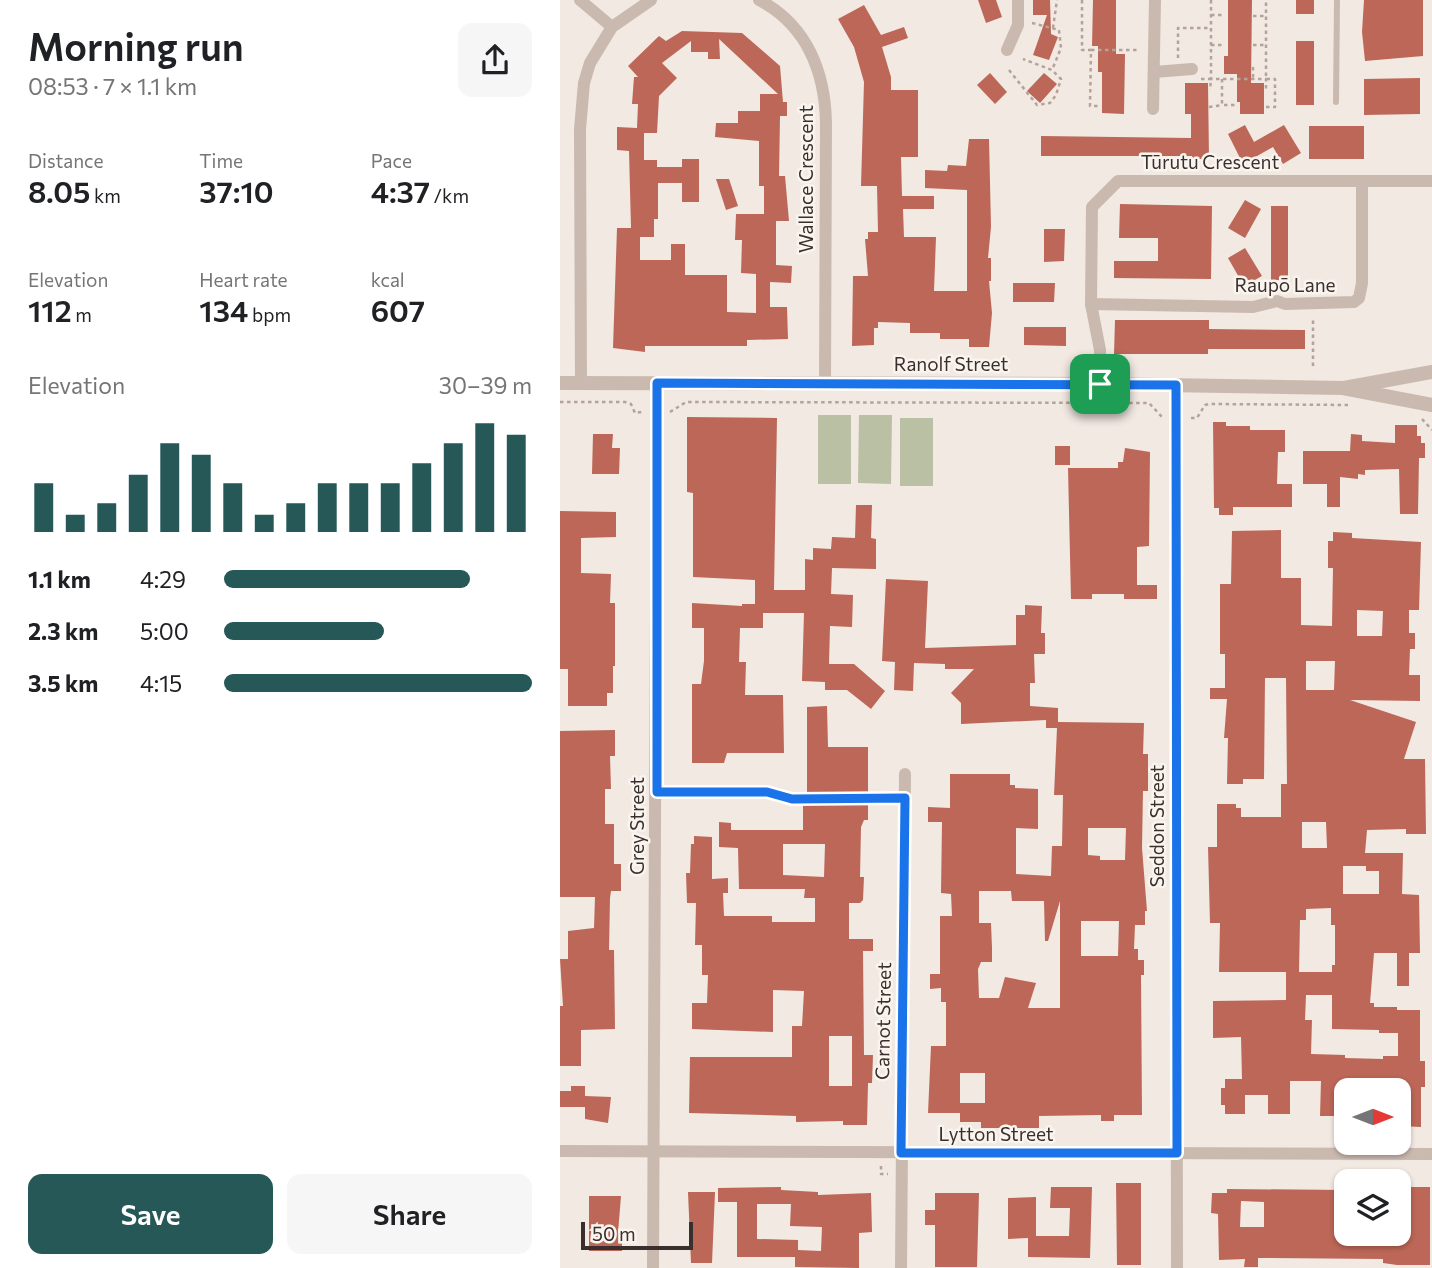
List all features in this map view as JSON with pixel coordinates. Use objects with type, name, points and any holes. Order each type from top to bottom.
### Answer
[{"type":"street","points":[[580,0],[612,27]]},
{"type":"street","points":[[580,384],[581,104],[590,63],[612,27],[651,0]]},
{"type":"street","name":"Wallace Crescent","points":[[759,0],[778,12],[802,36],[823,83],[826,124],[825,383]]},
{"type":"street","points":[[1007,50],[1018,25],[1018,0]]},
{"type":"street","points":[[1153,109],[1155,0]]},
{"type":"street","points":[[1154,72],[1189,65]]},
{"type":"street","name":"Tūrutu Crescent","points":[[1100,384],[1100,350],[1091,304],[1092,207],[1118,181],[1432,181]]},
{"type":"street","name":"Raupō Lane","points":[[1091,304],[1253,307],[1277,301],[1285,304],[1354,302],[1359,298],[1362,283],[1362,181]]},
{"type":"street","name":"Ranolf Street","points":[[1343,388],[1432,372]]},
{"type":"street","name":"Ranolf Street","points":[[560,383],[1100,384],[1343,388],[1432,405]]},
{"type":"street","name":"Grey Street","points":[[653,1268],[657,383]]},
{"type":"street","name":"Seddon Street","points":[[1176,385],[1177,1268]]},
{"type":"street","name":"Carnot Street","points":[[901,1268],[905,774]]},
{"type":"street","points":[[657,792],[767,792]]},
{"type":"street","name":"Lytton Street","points":[[560,1151],[1432,1154]]},
{"type":"lane","points":[[1336,102],[1337,0]]},
{"type":"path","points":[[1053,28],[1057,0]]},
{"type":"path","points":[[1082,0],[1082,50],[1144,50]]},
{"type":"path","points":[[1210,90],[1211,0]]},
{"type":"path","points":[[1266,0],[1266,91]]},
{"type":"path","points":[[1211,15],[1224,15]]},
{"type":"path","points":[[1253,16],[1266,16]]},
{"type":"path","points":[[1025,23],[1059,30],[1061,48],[1052,70]]},
{"type":"path","points":[[1189,65],[1178,60],[1178,28],[1211,28]]},
{"type":"path","points":[[1211,45],[1225,45]]},
{"type":"path","points":[[1253,45],[1266,45]]},
{"type":"path","points":[[1091,50],[1090,106],[1098,106]]},
{"type":"path","points":[[1009,70],[1037,104],[1050,103],[1056,95],[1061,79],[1052,70],[1023,59]]},
{"type":"path","points":[[1202,60],[1211,60]]},
{"type":"path","points":[[1253,67],[1253,79]]},
{"type":"path","points":[[1211,79],[1275,79],[1275,107],[1266,107]]},
{"type":"path","points":[[1222,79],[1222,105]]},
{"type":"path","points":[[1209,107],[1237,105]]},
{"type":"path","points":[[1313,313],[1313,366]]},
{"type":"path","points":[[560,402],[625,402],[631,404],[635,412],[648,412]]},
{"type":"path","points":[[667,412],[673,412],[686,402],[1149,403],[1162,418],[1166,418]]},
{"type":"path","points":[[1189,418],[1197,418],[1205,405],[1209,404],[1357,405]]},
{"type":"path","points":[[1414,415],[1432,430]]},
{"type":"path","points":[[767,792],[792,799],[905,798]]},
{"type":"path","points":[[881,1163],[881,1174]]},
{"type":"green space","points":[[818,415],[851,415],[851,484],[818,484]]},
{"type":"green space","points":[[859,415],[892,415],[891,484],[858,483]]},
{"type":"green space","points":[[900,418],[933,418],[933,486],[900,486]]},
{"type":"building","points":[[978,0],[996,0],[1002,17],[986,23]]},
{"type":"building","points":[[1033,0],[1050,0],[1051,34],[1058,37],[1049,60],[1033,55],[1047,15],[1033,15]]},
{"type":"building","points":[[1093,0],[1116,0],[1116,54],[1125,54],[1124,114],[1102,113],[1102,72],[1098,72],[1098,46],[1092,46]]},
{"type":"building","points":[[1228,0],[1252,0],[1251,83],[1264,83],[1264,114],[1240,114],[1237,74],[1224,74],[1224,56],[1228,56]]},
{"type":"building","points":[[1296,0],[1314,0],[1314,14],[1296,14]]},
{"type":"building","points":[[1364,0],[1423,0],[1423,56],[1365,61],[1362,32]]},
{"type":"building","points":[[864,5],[881,35],[904,27],[908,38],[882,47],[891,77],[891,90],[918,90],[918,157],[901,157],[902,196],[934,196],[934,209],[903,209],[904,237],[936,237],[934,291],[967,291],[967,190],[925,188],[925,170],[947,171],[948,165],[966,166],[969,139],[989,139],[991,227],[988,258],[991,258],[989,281],[992,313],[989,347],[969,347],[969,339],[940,339],[940,333],[910,333],[910,323],[878,322],[878,328],[874,328],[874,345],[852,346],[853,276],[868,276],[865,239],[868,239],[868,232],[878,232],[877,186],[861,186],[864,82],[854,47],[838,19]]},
{"type":"building","points":[[682,31],[742,33],[780,66],[787,116],[780,116],[779,176],[785,176],[789,221],[776,221],[776,265],[792,266],[791,283],[770,282],[770,307],[787,307],[788,339],[747,340],[747,346],[645,346],[645,352],[613,348],[617,228],[631,228],[629,151],[617,150],[617,127],[637,128],[638,104],[632,104],[634,77],[638,77],[628,66],[659,36],[666,41]],"holes":[[[719,39],[778,94],[760,94],[760,111],[738,111],[738,123],[716,123],[715,137],[759,141],[759,186],[764,186],[764,214],[736,214],[735,240],[742,240],[741,273],[756,274],[756,313],[727,312],[727,275],[685,275],[685,244],[671,244],[671,260],[640,260],[640,237],[654,237],[654,219],[658,219],[658,183],[682,183],[682,202],[699,202],[699,159],[682,159],[682,167],[657,167],[657,160],[644,160],[644,133],[657,133],[659,96],[677,78],[662,63],[691,41],[691,52],[708,52],[708,59],[720,59]]]},
{"type":"building","points":[[1296,41],[1314,41],[1314,105],[1296,105]]},
{"type":"building","points":[[990,73],[1007,92],[995,104],[977,85]]},
{"type":"building","points":[[1044,73],[1057,84],[1040,103],[1027,91]]},
{"type":"building","points":[[1420,78],[1420,114],[1364,115],[1364,79]]},
{"type":"building","points":[[1185,83],[1208,83],[1209,159],[1192,159],[1192,156],[1041,156],[1041,136],[1191,138],[1191,114],[1185,114]]},
{"type":"building","points":[[1245,125],[1254,142],[1284,125],[1301,153],[1283,164],[1273,147],[1243,164],[1228,134]]},
{"type":"building","points":[[1309,126],[1364,126],[1364,159],[1309,159]]},
{"type":"building","points":[[716,179],[729,179],[738,206],[726,210]]},
{"type":"building","points":[[1245,200],[1261,209],[1245,238],[1228,228]]},
{"type":"building","points":[[1120,204],[1212,206],[1211,279],[1114,278],[1114,261],[1158,261],[1158,238],[1119,238]]},
{"type":"building","points":[[1271,206],[1288,206],[1288,280],[1271,280]]},
{"type":"building","points":[[1044,229],[1065,229],[1064,261],[1044,262]]},
{"type":"building","points":[[1245,248],[1262,276],[1244,286],[1228,258]]},
{"type":"building","points":[[1013,283],[1055,283],[1054,302],[1013,302]]},
{"type":"building","points":[[1115,320],[1209,320],[1209,329],[1305,330],[1305,349],[1208,349],[1208,354],[1114,354]]},
{"type":"building","points":[[1024,327],[1066,327],[1066,346],[1024,345]]},
{"type":"building","points":[[687,417],[777,418],[774,590],[805,590],[805,559],[813,560],[813,548],[831,549],[832,537],[855,538],[856,505],[872,505],[871,538],[876,539],[876,569],[832,568],[831,594],[853,595],[852,627],[830,626],[829,664],[854,664],[885,691],[871,709],[847,690],[825,690],[825,682],[802,681],[804,613],[763,613],[763,628],[740,628],[739,662],[746,662],[745,695],[783,695],[784,753],[727,753],[724,763],[692,763],[692,684],[701,684],[704,628],[692,628],[692,603],[742,606],[755,604],[755,580],[693,577],[693,493],[687,492]]},
{"type":"building","points":[[1213,422],[1226,422],[1226,426],[1250,426],[1250,430],[1285,430],[1285,452],[1278,452],[1277,484],[1292,484],[1292,507],[1233,507],[1233,515],[1219,515],[1219,508],[1214,508]]},
{"type":"building","points":[[1395,425],[1417,425],[1417,436],[1421,436],[1421,443],[1425,443],[1425,458],[1419,458],[1418,514],[1400,514],[1399,469],[1365,470],[1365,475],[1358,474],[1358,479],[1340,477],[1340,507],[1327,507],[1327,484],[1303,484],[1303,451],[1350,451],[1351,434],[1362,435],[1362,441],[1395,443]]},
{"type":"building","points":[[593,434],[613,434],[612,448],[620,448],[619,474],[592,474]]},
{"type":"building","points":[[1055,446],[1070,446],[1070,465],[1055,465]]},
{"type":"building","points":[[1125,448],[1150,452],[1149,546],[1137,547],[1137,585],[1157,585],[1157,599],[1124,599],[1124,594],[1092,594],[1092,599],[1071,599],[1068,468],[1118,468],[1118,462],[1123,462]]},
{"type":"building","points":[[560,511],[616,512],[616,537],[581,538],[581,573],[611,574],[610,603],[615,603],[615,666],[613,693],[607,693],[607,706],[568,706],[568,669],[560,669]]},
{"type":"building","points":[[1281,530],[1281,578],[1301,578],[1301,625],[1332,626],[1333,568],[1328,568],[1328,541],[1333,541],[1333,532],[1352,533],[1352,538],[1421,542],[1419,610],[1409,610],[1409,633],[1415,633],[1415,649],[1410,649],[1409,675],[1420,675],[1420,701],[1350,700],[1416,722],[1404,759],[1425,759],[1426,834],[1406,834],[1406,829],[1367,830],[1365,853],[1403,853],[1402,894],[1419,895],[1420,953],[1409,953],[1409,986],[1397,986],[1397,953],[1374,953],[1370,1003],[1374,1003],[1374,1007],[1420,1010],[1420,1061],[1425,1061],[1425,1087],[1421,1087],[1421,1127],[1411,1127],[1411,1078],[1334,1078],[1334,1116],[1320,1116],[1321,1081],[1290,1081],[1290,1114],[1268,1114],[1268,1095],[1245,1095],[1245,1114],[1225,1114],[1225,1105],[1221,1105],[1221,1088],[1225,1088],[1225,1079],[1242,1079],[1241,1037],[1213,1038],[1213,1001],[1286,1000],[1286,972],[1219,972],[1220,923],[1210,923],[1208,847],[1217,847],[1217,804],[1236,804],[1236,808],[1241,808],[1241,817],[1281,817],[1281,784],[1287,784],[1286,678],[1265,678],[1264,779],[1243,779],[1243,784],[1227,784],[1228,738],[1224,738],[1227,699],[1210,699],[1210,688],[1225,688],[1225,654],[1220,654],[1220,584],[1231,584],[1232,531]],"holes":[[[1357,610],[1383,611],[1382,636],[1357,636]],[[1306,661],[1335,661],[1334,690],[1306,690]],[[1302,822],[1326,822],[1327,848],[1302,848]],[[1343,866],[1366,866],[1366,871],[1379,871],[1379,894],[1343,894]],[[1331,908],[1331,925],[1335,925],[1335,965],[1332,965],[1332,972],[1299,972],[1300,920],[1306,920],[1306,909]],[[1306,995],[1332,995],[1332,1029],[1398,1033],[1398,1056],[1383,1056],[1383,1059],[1311,1054],[1312,1020],[1305,1020]]]},
{"type":"building","points":[[886,579],[928,581],[925,648],[1016,645],[1016,615],[1025,615],[1025,605],[1042,606],[1041,633],[1045,633],[1045,654],[1034,654],[1035,683],[1030,683],[1030,706],[1058,708],[1058,722],[1144,723],[1143,754],[1148,754],[1148,791],[1143,791],[1142,848],[1147,911],[1145,925],[1135,925],[1134,949],[1138,949],[1138,960],[1144,960],[1144,975],[1141,975],[1142,1115],[1114,1115],[1114,1121],[1101,1121],[1101,1115],[1039,1116],[1039,1128],[981,1128],[981,1122],[960,1122],[960,1113],[928,1113],[931,1046],[946,1046],[946,1002],[941,1002],[941,988],[930,989],[930,974],[940,974],[940,916],[952,916],[951,894],[941,893],[942,822],[928,822],[928,807],[950,808],[950,774],[1010,774],[1010,785],[1015,785],[1015,788],[1038,789],[1038,829],[1016,828],[1016,874],[1051,876],[1052,846],[1062,846],[1063,795],[1054,795],[1057,728],[1046,728],[1046,720],[961,724],[961,703],[951,693],[974,669],[945,669],[945,664],[914,663],[913,691],[894,690],[895,662],[882,661]],"holes":[[[1088,828],[1126,828],[1125,860],[1100,860],[1100,856],[1088,855]],[[979,891],[1011,891],[1012,901],[1044,901],[1045,941],[1048,941],[1060,901],[1060,1008],[1028,1008],[1036,983],[1005,977],[999,998],[979,998],[978,969],[981,962],[992,962],[991,923],[979,923]],[[1081,921],[1119,921],[1118,956],[1081,956]],[[960,1073],[985,1073],[985,1103],[960,1103]]]},
{"type":"building","points":[[827,706],[828,747],[868,747],[868,820],[864,820],[861,827],[860,877],[864,877],[863,900],[860,903],[849,903],[849,939],[873,939],[873,951],[863,951],[864,1055],[873,1055],[872,1083],[868,1083],[867,1125],[843,1125],[843,1121],[796,1122],[796,1116],[689,1113],[690,1057],[792,1057],[792,1026],[802,1026],[804,991],[773,990],[773,1032],[692,1029],[692,1003],[707,1003],[708,975],[702,975],[702,945],[695,945],[696,903],[687,903],[686,873],[690,873],[691,844],[694,844],[694,836],[712,837],[712,879],[728,878],[728,893],[723,893],[724,916],[772,916],[772,922],[815,922],[815,898],[804,898],[805,889],[739,889],[738,848],[719,847],[719,822],[731,823],[731,830],[803,830],[803,805],[807,805],[807,707]],"holes":[[[783,844],[825,844],[824,877],[783,875]],[[829,1036],[852,1036],[852,1086],[829,1086]]]},
{"type":"building","points":[[615,730],[615,756],[610,756],[611,789],[605,789],[605,824],[614,824],[614,864],[621,864],[621,891],[611,891],[610,898],[609,950],[614,950],[615,1029],[581,1030],[581,1066],[560,1066],[560,1006],[563,1006],[560,959],[568,959],[568,931],[594,928],[595,897],[560,897],[560,731]]},
{"type":"building","points":[[571,1086],[585,1086],[585,1096],[611,1097],[608,1123],[585,1119],[585,1107],[560,1107],[560,1091],[571,1091]]},
{"type":"building","points":[[1116,1183],[1141,1183],[1141,1265],[1117,1265]]},
{"type":"building","points":[[781,1187],[781,1190],[818,1192],[818,1195],[871,1193],[872,1232],[859,1233],[859,1268],[795,1267],[795,1257],[737,1257],[737,1202],[718,1202],[718,1188]],"holes":[[[757,1204],[791,1204],[790,1226],[822,1227],[821,1251],[798,1250],[798,1240],[757,1239]]]},
{"type":"building","points":[[1051,1187],[1092,1187],[1090,1258],[1028,1257],[1028,1238],[1008,1239],[1008,1198],[1036,1197],[1036,1236],[1069,1236],[1070,1208],[1050,1208]]},
{"type":"building","points":[[1411,1187],[1430,1187],[1430,1265],[1397,1265],[1383,1263],[1383,1259],[1258,1258],[1258,1267],[1244,1267],[1245,1259],[1219,1260],[1218,1214],[1211,1213],[1212,1193],[1227,1193],[1227,1189],[1334,1190],[1334,1246],[1411,1246]],"holes":[[[1241,1201],[1264,1202],[1264,1227],[1240,1227]]]},
{"type":"building","points":[[688,1192],[715,1192],[712,1263],[691,1263]]},
{"type":"building","points":[[935,1193],[979,1193],[977,1267],[935,1267],[935,1225],[925,1225],[925,1210],[935,1210]]},
{"type":"building","points":[[589,1196],[621,1196],[618,1233],[622,1233],[622,1251],[589,1251]]},
{"type":"route","points":[[657,383],[1100,384],[1176,385],[1177,1153],[901,1153],[905,798],[792,799],[767,792],[657,792],[657,383]]}]
